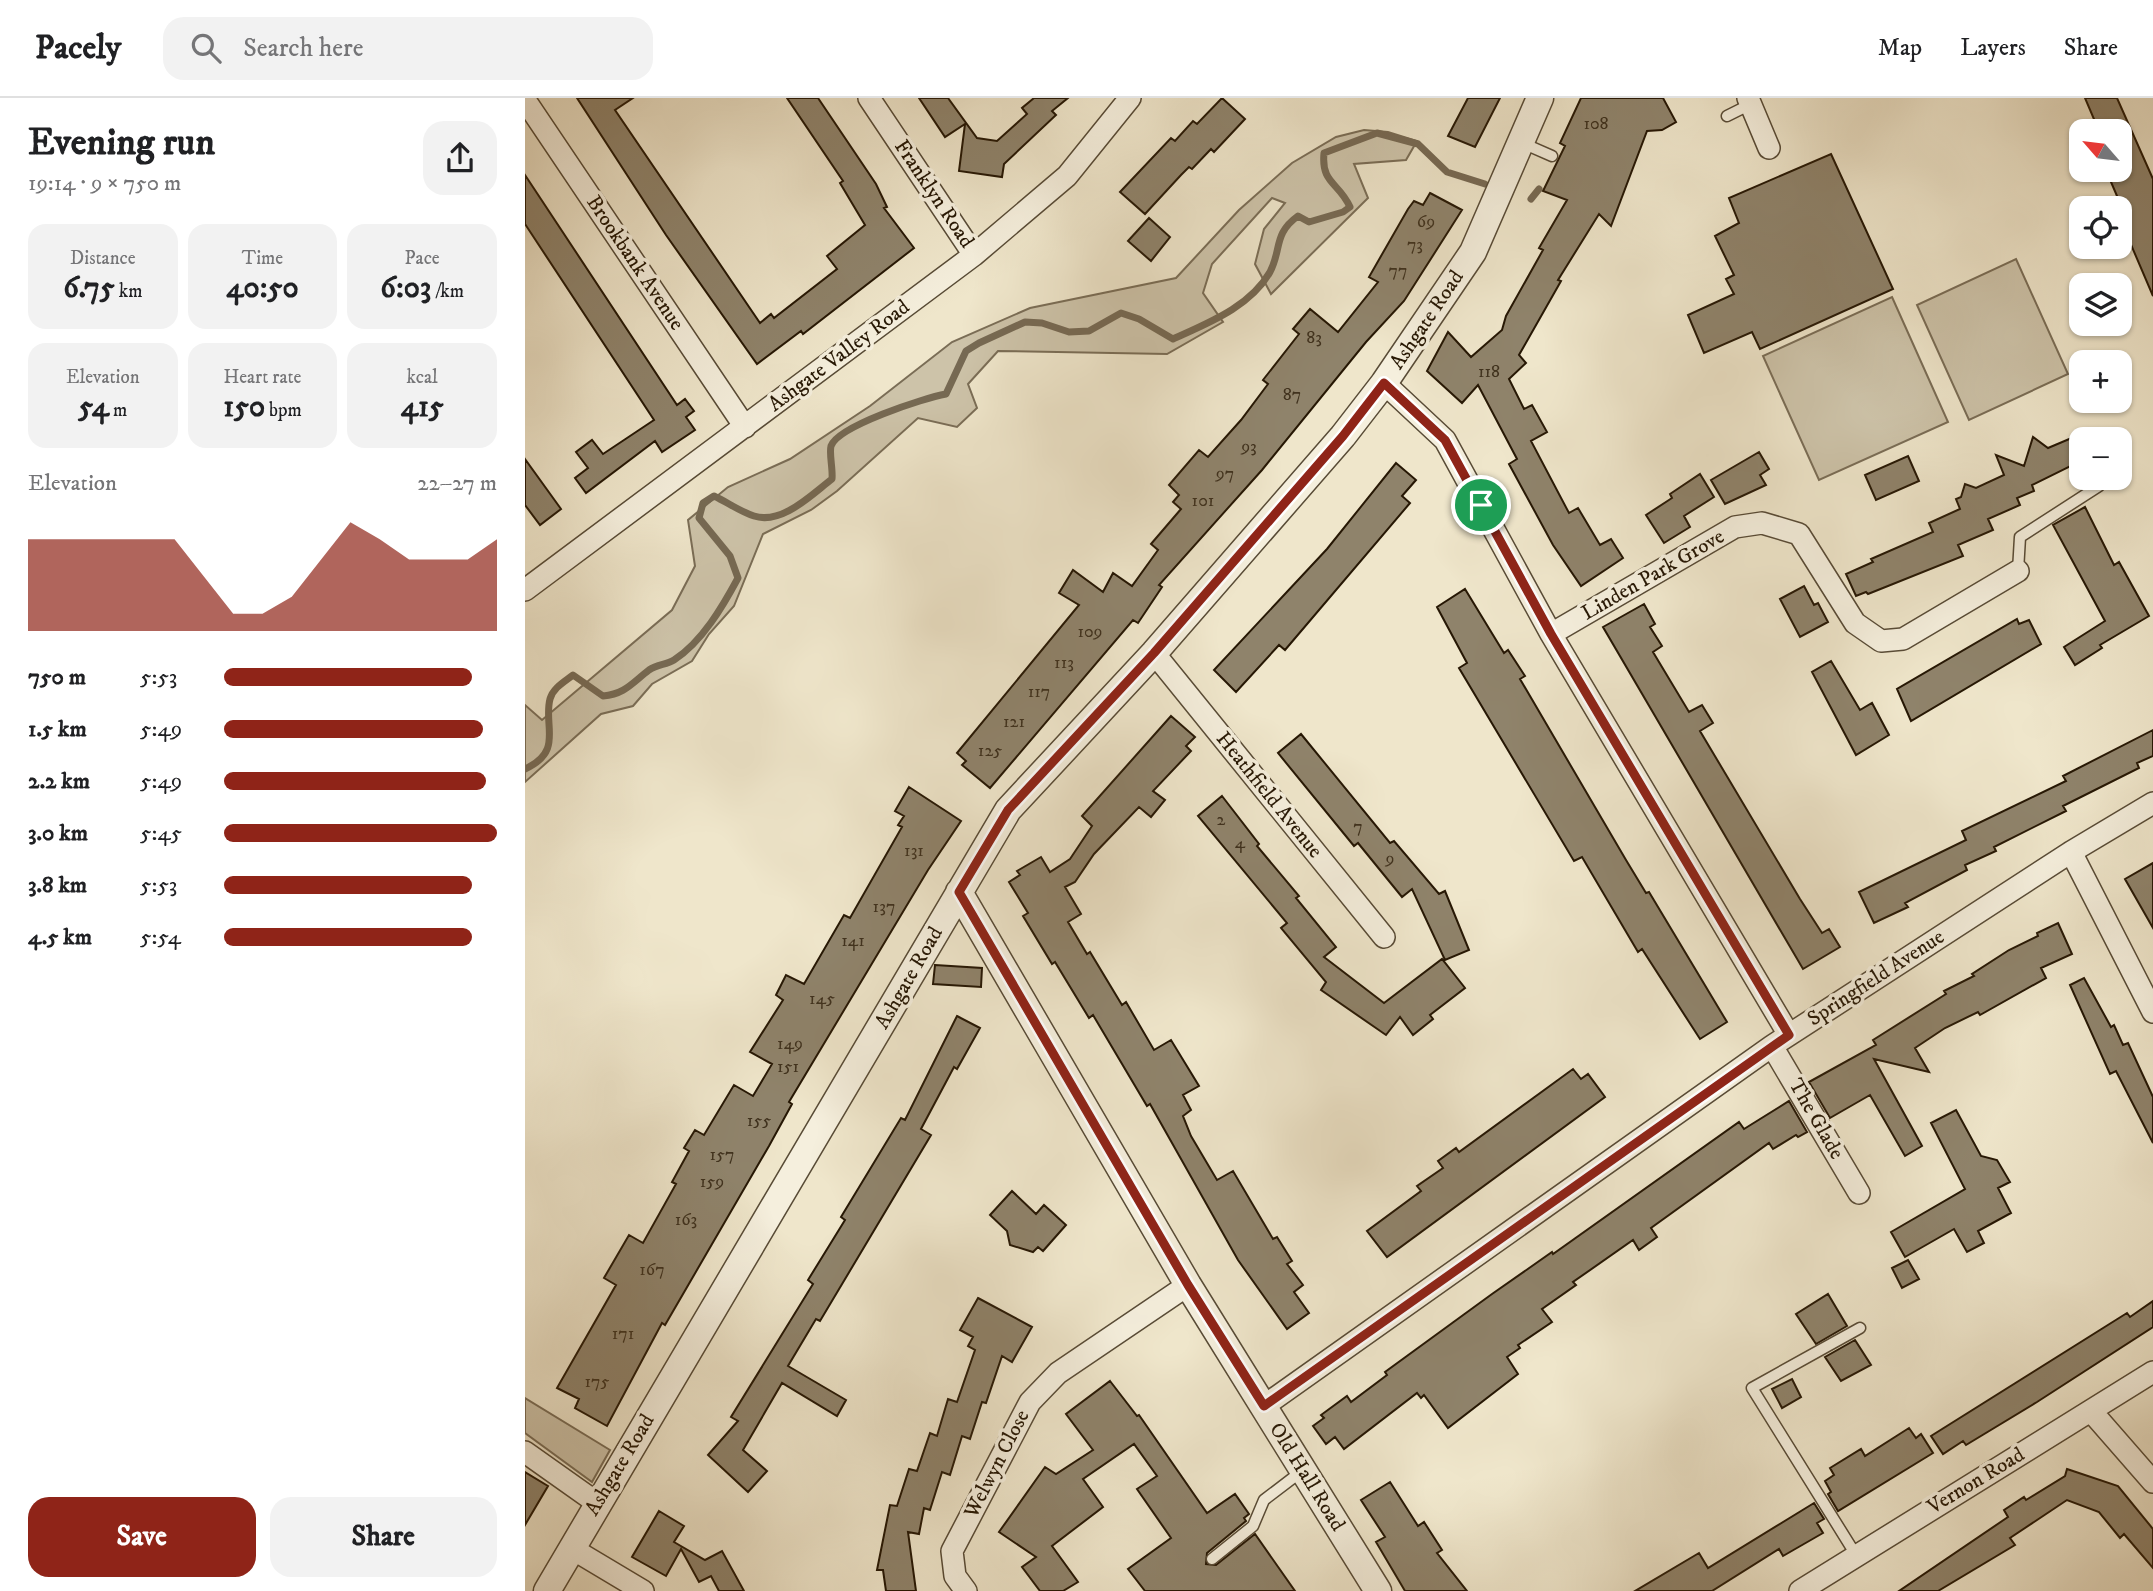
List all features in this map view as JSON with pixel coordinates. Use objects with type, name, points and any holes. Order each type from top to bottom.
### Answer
[{"type":"street","name":"Franklyn Road","points":[[869,98],[974,255]]},
{"type":"street","name":"Ashgate Valley Road","points":[[527,585],[974,255],[1067,176],[1130,98]]},
{"type":"street","name":"Ashgate Road","points":[[547,1591],[1008,810],[1154,653],[1343,436],[1384,383],[1473,252],[1540,98]]},
{"type":"street","name":"Brookbank Avenue","points":[[525,100],[745,426]]},
{"type":"street","points":[[1750,101],[1769,148]]},
{"type":"street","name":"The Glade","points":[[1384,383],[1445,440],[1780,1040],[1859,1193]]},
{"type":"street","name":"Linden Park Grove","points":[[1551,634],[1735,527],[1762,523],[1799,534],[1855,624],[1881,640],[1903,639],[2018,571]]},
{"type":"street","name":"Heathfield Avenue","points":[[1154,653],[1384,937]]},
{"type":"street","name":"Springfield Avenue","points":[[1264,1406],[1780,1040],[2071,852],[2153,803]]},
{"type":"street","points":[[2071,852],[2153,1012]]},
{"type":"street","name":"Old Hall Road","points":[[959,892],[1188,1285],[1378,1591]]},
{"type":"street","name":"Welwyn Close","points":[[966,1591],[955,1576],[952,1552],[1030,1402],[1058,1373],[1188,1285]]},
{"type":"street","name":"Vernon Road","points":[[1800,1591],[2153,1372]]},
{"type":"street","points":[[2091,1411],[2153,1482]]},
{"type":"street","points":[[525,1452],[597,1503]]},
{"type":"street","points":[[571,1548],[643,1591]]},
{"type":"lane","points":[[1727,116],[1750,101]]},
{"type":"lane","points":[[1520,142],[1552,156]]},
{"type":"lane","points":[[2018,571],[2020,537],[2091,490]]},
{"type":"lane","points":[[1856,1555],[1752,1388],[1860,1328]]},
{"type":"lane","points":[[1212,1559],[1253,1526],[1263,1500],[1302,1471]]},
{"type":"shaded area","points":[[1364,130],[1388,132],[1417,141],[1406,160],[1354,164],[1368,198],[1271,294],[1255,264],[1264,229],[1285,203],[1272,198],[1212,264],[1203,293],[1223,322],[1167,354],[998,351],[968,384],[977,408],[957,427],[918,418],[837,491],[811,510],[763,534],[734,606],[709,634],[692,661],[652,684],[633,706],[601,714],[525,782],[525,705],[542,720],[672,610],[695,566],[688,520],[728,487],[790,459],[870,406],[952,342],[1030,308],[1176,278],[1239,210],[1292,163],[1336,137]]},
{"type":"shaded area","points":[[2016,259],[2068,374],[1969,420],[1917,305]]},
{"type":"shaded area","points":[[1892,297],[1948,422],[1819,480],[1763,356]]},
{"type":"shaded area","points":[[525,1398],[610,1450],[592,1482],[525,1433]]},
{"type":"building","points":[[577,98],[633,98],[615,110],[760,323],[771,314],[774,318],[837,269],[827,256],[865,225],[840,183],[843,181],[787,98],[818,98],[876,184],[887,207],[884,208],[914,248],[803,334],[801,331],[757,364],[666,235]]},
{"type":"building","points":[[919,98],[948,98],[977,138],[997,141],[1027,114],[1022,108],[1034,98],[1068,98],[1052,111],[1056,115],[1004,164],[1002,177],[959,171],[965,124],[945,137]]},
{"type":"building","points":[[1222,98],[1245,119],[1214,152],[1211,149],[1192,169],[1189,167],[1145,214],[1120,192],[1171,138],[1175,141],[1193,121],[1197,124]]},
{"type":"building","points":[[1468,98],[1500,98],[1475,147],[1448,136]]},
{"type":"building","points":[[1581,98],[1663,98],[1676,122],[1662,130],[1647,131],[1611,226],[1599,214],[1558,280],[1561,281],[1519,355],[1526,363],[1509,379],[1524,409],[1532,405],[1547,432],[1531,441],[1569,513],[1578,508],[1600,545],[1611,539],[1623,558],[1581,586],[1553,545],[1509,464],[1517,459],[1478,385],[1462,403],[1427,371],[1448,332],[1471,357],[1502,330],[1506,316],[1543,250],[1539,248],[1567,200],[1543,191],[1565,146],[1560,143]]},
{"type":"building","points":[[2085,98],[2117,98],[2126,119],[2094,119]]},
{"type":"building","points":[[2132,132],[2153,179],[2153,296],[2132,247],[2132,196],[2117,196],[2111,182],[2132,182]]},
{"type":"building","points":[[1831,154],[1893,289],[1760,349],[1752,332],[1704,353],[1688,315],[1734,294],[1726,279],[1734,275],[1715,236],[1739,223],[1729,198]]},
{"type":"building","points":[[525,175],[677,405],[685,399],[694,411],[686,417],[695,430],[662,452],[655,441],[586,493],[575,478],[588,468],[576,452],[592,440],[603,454],[654,420],[525,224]]},
{"type":"building","points":[[1430,193],[1462,210],[1404,301],[1366,342],[1262,470],[1159,585],[1162,587],[1138,623],[1133,620],[990,788],[962,765],[966,761],[957,753],[1079,605],[1059,593],[1073,570],[1103,592],[1113,573],[1132,586],[1158,550],[1151,544],[1181,509],[1173,502],[1179,495],[1169,485],[1199,450],[1208,457],[1241,420],[1268,384],[1263,380],[1299,334],[1293,329],[1310,309],[1338,332],[1378,282],[1369,277],[1408,209],[1414,201],[1423,205]]},
{"type":"building","points":[[1149,218],[1170,237],[1151,261],[1128,241]]},
{"type":"building","points":[[2033,437],[2048,448],[2069,439],[2069,467],[2032,485],[2034,491],[2017,498],[2020,505],[1988,519],[1993,530],[1958,545],[1963,556],[1868,594],[1866,592],[1856,596],[1846,574],[1873,562],[1871,559],[1933,532],[1929,523],[1960,509],[1956,499],[1961,497],[1965,484],[1976,488],[2004,475],[1996,455],[2024,466]]},
{"type":"building","points":[[1759,452],[1769,469],[1760,475],[1766,485],[1725,504],[1711,480]]},
{"type":"building","points":[[1908,456],[1919,481],[1876,500],[1865,475]]},
{"type":"building","points":[[525,459],[561,509],[540,525],[525,505]]},
{"type":"building","points":[[1396,463],[1416,480],[1402,496],[1410,503],[1285,650],[1279,645],[1236,692],[1214,670],[1327,549]]},
{"type":"building","points":[[1700,474],[1714,497],[1684,516],[1690,527],[1664,543],[1646,515],[1672,498],[1670,494]]},
{"type":"building","points":[[2085,507],[2114,565],[2119,562],[2149,616],[2100,645],[2102,648],[2075,665],[2064,647],[2105,621],[2053,525]]},
{"type":"building","points":[[1804,586],[1814,605],[1818,603],[1828,622],[1800,637],[1780,599]]},
{"type":"building","points":[[1465,589],[1504,653],[1508,650],[1525,676],[1520,679],[1626,860],[1646,893],[1649,892],[1727,1022],[1700,1039],[1642,949],[1638,952],[1582,857],[1574,861],[1459,668],[1467,663],[1437,607]]},
{"type":"building","points":[[1644,604],[1655,624],[1650,627],[1662,646],[1653,652],[1689,712],[1702,705],[1713,723],[1700,731],[1822,933],[1829,929],[1840,947],[1803,969],[1603,627]]},
{"type":"building","points":[[2017,619],[2019,624],[2029,620],[2041,644],[1911,721],[1897,689]]},
{"type":"building","points":[[1831,661],[1860,710],[1872,703],[1889,735],[1856,755],[1812,672]]},
{"type":"building","points":[[1171,716],[1195,737],[1186,746],[1191,751],[1153,791],[1165,800],[1151,817],[1139,807],[1094,854],[1075,882],[1065,887],[1081,914],[1068,922],[1122,1005],[1126,1002],[1154,1050],[1171,1040],[1199,1086],[1183,1095],[1191,1110],[1183,1116],[1191,1136],[1217,1180],[1233,1171],[1273,1239],[1277,1237],[1292,1261],[1287,1264],[1303,1285],[1294,1292],[1309,1313],[1287,1329],[1238,1260],[1150,1104],[1147,1106],[1093,1015],[1089,1018],[1055,962],[1052,964],[1023,916],[1028,913],[1009,882],[1020,875],[1017,871],[1041,857],[1050,872],[1070,859],[1092,826],[1082,816]]},
{"type":"building","points":[[2153,730],[2153,756],[2137,763],[2139,768],[2063,806],[2066,811],[1994,847],[1996,851],[1965,865],[1967,870],[1905,903],[1908,907],[1874,923],[1859,892],[1966,840],[1962,831],[2066,781],[2063,776]]},
{"type":"building","points":[[1301,734],[1390,843],[1394,841],[1439,894],[1445,891],[1469,950],[1445,960],[1412,889],[1402,897],[1358,843],[1354,846],[1278,753]]},
{"type":"building","points":[[909,787],[961,821],[928,870],[789,1102],[792,1104],[769,1146],[665,1325],[662,1323],[607,1426],[575,1408],[579,1399],[557,1388],[616,1285],[604,1278],[629,1235],[643,1243],[676,1184],[672,1182],[689,1151],[684,1148],[695,1130],[704,1135],[734,1085],[753,1096],[772,1064],[750,1052],[783,1000],[776,995],[786,975],[804,984],[844,915],[850,918],[902,827],[898,825],[904,816],[895,811]]},
{"type":"building","points":[[1222,796],[1259,844],[1257,846],[1299,896],[1296,898],[1336,947],[1324,957],[1384,1003],[1442,959],[1465,988],[1430,1015],[1433,1019],[1413,1035],[1400,1017],[1386,1035],[1321,990],[1326,982],[1281,928],[1287,923],[1198,816]]},
{"type":"building","points":[[2153,863],[2153,928],[2125,879]]},
{"type":"building","points":[[2058,923],[2072,954],[2041,968],[2046,978],[1980,1015],[1978,1012],[1945,1028],[1915,1048],[1929,1072],[1874,1059],[1922,1146],[1905,1156],[1870,1095],[1830,1118],[1809,1082],[1876,1045],[1873,1040],[1946,994],[1944,991],[1974,976],[1972,974],[2009,950]]},
{"type":"building","points":[[935,965],[982,968],[981,987],[933,984]]},
{"type":"building","points":[[2084,978],[2111,1027],[2114,1025],[2123,1045],[2128,1043],[2153,1097],[2153,1143],[2116,1071],[2110,1074],[2070,985]]},
{"type":"building","points":[[957,1016],[980,1028],[957,1069],[954,1067],[921,1129],[931,1135],[820,1321],[816,1319],[788,1366],[846,1400],[837,1416],[782,1383],[743,1450],[767,1471],[748,1492],[708,1455],[738,1421],[731,1417],[813,1284],[808,1280],[845,1220],[841,1217],[901,1118],[905,1120]]},
{"type":"building","points":[[1573,1069],[1581,1079],[1588,1074],[1605,1097],[1387,1257],[1367,1231],[1421,1191],[1417,1186],[1443,1168],[1438,1161],[1456,1148],[1459,1152]]},
{"type":"building","points":[[1789,1101],[1807,1132],[1798,1137],[1796,1135],[1773,1149],[1769,1143],[1651,1228],[1657,1237],[1639,1250],[1633,1240],[1573,1282],[1576,1285],[1542,1309],[1552,1322],[1518,1345],[1520,1348],[1507,1357],[1518,1374],[1448,1428],[1424,1395],[1421,1398],[1417,1393],[1344,1449],[1335,1437],[1326,1444],[1313,1426],[1324,1418],[1321,1415],[1347,1396],[1351,1402],[1387,1375],[1385,1372],[1492,1294],[1739,1122],[1744,1129]]},
{"type":"building","points":[[1956,1110],[1981,1156],[1997,1160],[2010,1182],[1998,1188],[2011,1213],[1978,1231],[1984,1243],[1967,1252],[1954,1229],[1905,1257],[1891,1232],[1965,1189],[1931,1123]]},
{"type":"building","points":[[1012,1191],[1036,1214],[1044,1205],[1066,1225],[1043,1251],[1038,1247],[1033,1252],[1010,1245],[1007,1231],[990,1215]]},
{"type":"building","points":[[1908,1260],[1919,1279],[1902,1288],[1892,1268]]},
{"type":"building","points":[[1828,1294],[1847,1326],[1816,1344],[1796,1314]]},
{"type":"building","points":[[978,1298],[1032,1327],[1012,1362],[1002,1356],[986,1403],[982,1402],[970,1439],[962,1436],[950,1475],[942,1472],[930,1510],[924,1508],[919,1534],[908,1532],[916,1591],[886,1591],[883,1570],[877,1570],[890,1505],[897,1506],[909,1469],[917,1471],[930,1433],[937,1436],[948,1399],[957,1402],[975,1350],[968,1346],[973,1337],[960,1330]]},
{"type":"building","points":[[2153,1301],[2153,1327],[2037,1402],[1966,1445],[1963,1441],[1943,1454],[1931,1436],[2127,1313],[2130,1317]]},
{"type":"building","points":[[1855,1340],[1871,1365],[1841,1381],[1825,1357]]},
{"type":"building","points":[[1792,1379],[1801,1397],[1782,1408],[1772,1389]]},
{"type":"building","points":[[1110,1381],[1137,1416],[1139,1415],[1207,1513],[1235,1494],[1249,1514],[1244,1518],[1246,1521],[1207,1553],[1206,1564],[1216,1565],[1255,1534],[1295,1591],[1145,1591],[1128,1569],[1171,1538],[1137,1489],[1157,1476],[1134,1444],[1083,1479],[1103,1507],[1052,1546],[1078,1582],[1063,1591],[1040,1591],[1022,1567],[1036,1557],[999,1532],[1045,1467],[1056,1474],[1093,1450],[1066,1414]]},
{"type":"building","points":[[1909,1428],[1916,1438],[1921,1434],[1933,1453],[1838,1511],[1828,1494],[1831,1492],[1825,1481],[1834,1475],[1830,1468],[1861,1449],[1865,1456]]},
{"type":"building","points":[[2067,1469],[2118,1486],[2153,1529],[2153,1568],[2124,1534],[2120,1538],[2099,1512],[2067,1500],[2010,1538],[2015,1545],[1938,1591],[1899,1591],[2008,1517],[2004,1510],[2065,1476]]},
{"type":"building","points":[[525,1472],[548,1486],[525,1525]]},
{"type":"building","points":[[1390,1482],[1418,1526],[1424,1522],[1442,1550],[1437,1553],[1467,1591],[1405,1591],[1376,1542],[1385,1537],[1361,1500]]},
{"type":"building","points":[[1814,1503],[1824,1519],[1817,1523],[1823,1533],[1783,1556],[1779,1549],[1712,1591],[1635,1591],[1699,1553],[1708,1568]]},
{"type":"building","points":[[659,1511],[684,1526],[674,1542],[705,1560],[722,1551],[744,1591],[719,1591],[711,1576],[699,1582],[681,1549],[666,1576],[632,1557]]},
{"type":"waterway","points":[[525,769],[544,754],[550,737],[550,699],[573,675],[603,696],[617,693],[649,670],[671,662],[694,644],[711,623],[738,578],[730,556],[699,518],[703,503],[714,496],[749,514],[765,518],[796,507],[832,479],[831,446],[837,438],[883,414],[946,394],[966,351],[1025,322],[1042,323],[1069,332],[1089,331],[1121,313],[1139,319],[1173,339],[1227,313],[1262,284],[1274,264],[1281,236],[1298,216],[1309,222],[1343,212],[1350,207],[1325,171],[1324,153],[1377,133],[1418,144],[1447,172],[1485,184]]},
{"type":"waterway","points":[[1531,199],[1539,189]]},
{"type":"route","points":[[1384,383],[1445,440],[1481,505],[1551,634],[1789,1035],[1264,1406],[1188,1285],[959,892],[1008,810],[1154,653],[1343,436],[1384,383]]}]
